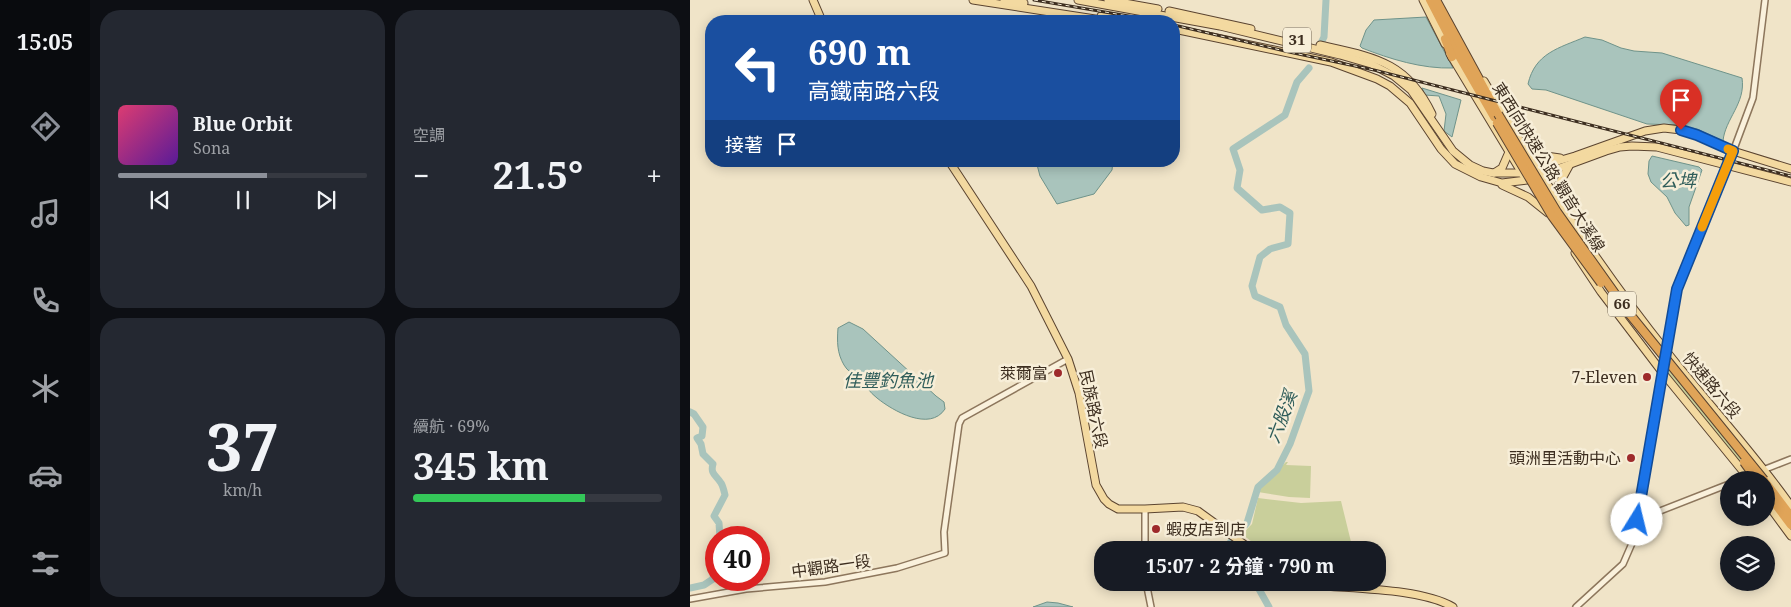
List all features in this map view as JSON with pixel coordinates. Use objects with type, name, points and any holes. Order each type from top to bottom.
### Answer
[{"type":"highway","name":"東西向快速公路 觀音大溪線","points":[[1430,0],[1440,14],[1552,216],[1624,315],[1750,471]]},
{"type":"highway","name":"東西向快速公路 觀音大溪線","points":[[1436,0],[1440,14]]},
{"type":"highway","points":[[1440,14],[1452,57]]},
{"type":"highway","points":[[1440,14],[1467,52]]},
{"type":"highway","name":"東西向快速公路 觀音大溪線","points":[[1496,115],[1557,212],[1617,297],[1757,471]]},
{"type":"highway","points":[[1775,495],[1791,516]]},
{"type":"highway","points":[[1775,504],[1791,525]]},
{"type":"main road","points":[[973,0],[1069,15]]},
{"type":"main road","points":[[1004,0],[1094,15]]},
{"type":"main road","name":"31","points":[[1078,0],[1160,15]]},
{"type":"main road","name":"31","points":[[1108,0],[1176,15]]},
{"type":"main road","name":"快速路六段","points":[[1424,0],[1452,57],[1524,177],[1601,292],[1662,372],[1743,471]]},
{"type":"main road","name":"快速路六段","points":[[1440,0],[1467,52],[1519,141],[1564,210],[1666,351],[1764,470],[1791,506]]},
{"type":"main road","points":[[814,1],[820,15]]},
{"type":"main road","points":[[992,3],[1014,2]]},
{"type":"main road","name":"31","points":[[1180,16],[1368,57],[1392,66],[1402,73],[1423,96],[1445,142]]},
{"type":"main road","name":"31","points":[[1180,19],[1222,25],[1360,60],[1378,67],[1401,81],[1411,90],[1445,142],[1470,165],[1482,171],[1524,177],[1537,167],[1576,156],[1645,131],[1664,128],[1681,130],[1697,135],[1733,151],[1791,169]]},
{"type":"main road","points":[[1188,20],[1192,35]]},
{"type":"main road","points":[[1205,38],[1222,25]]},
{"type":"main road","points":[[1232,41],[1233,29]]},
{"type":"main road","name":"31","points":[[1180,31],[1365,73],[1395,90],[1410,103],[1448,156],[1467,171],[1517,191],[1543,208],[1550,216]]},
{"type":"main road","name":"31","points":[[1180,34],[1192,35]]},
{"type":"main road","name":"31","points":[[1205,38],[1232,41],[1331,62],[1336,65]]},
{"type":"main road","points":[[1519,141],[1539,155],[1558,158],[1576,156]]},
{"type":"main road","name":"31","points":[[1480,177],[1502,183],[1569,166],[1620,147],[1632,146],[1657,147],[1791,182]]},
{"type":"main road","points":[[1493,173],[1502,168],[1509,152]]},
{"type":"main road","points":[[1564,210],[1558,186],[1569,166]]},
{"type":"main road","name":"民族路六段","points":[[953,167],[1031,286],[1068,359],[1079,393],[1098,492],[1109,504],[1118,508],[1183,507],[1198,511],[1240,541]]},
{"type":"main road","points":[[1775,514],[1791,536]]},
{"type":"main road","points":[[1386,591],[1440,600],[1453,607]]},
{"type":"street","points":[[1576,607],[1623,564],[1633,541],[1677,289],[1728,165],[1755,89],[1765,0]]},
{"type":"street","name":"中觀路一段","points":[[690,599],[746,589],[825,582],[896,568],[945,553],[944,532],[959,424],[962,418],[966,414],[973,412],[1068,359]]},
{"type":"street","points":[[1764,470],[1791,459]]},
{"type":"street","points":[[1637,520],[1720,488]]},
{"type":"street","points":[[1145,509],[1145,541]]},
{"type":"street","points":[[1148,591],[1151,607]]},
{"type":"green space","points":[[1670,358],[1759,468],[1746,471],[1666,371]]},
{"type":"green space","points":[[1288,462],[1286,465],[1311,466],[1310,498],[1258,492],[1262,485]]},
{"type":"green space","points":[[1258,498],[1301,503],[1341,501],[1351,541],[1251,541],[1242,534],[1252,524]]},
{"type":"water","points":[[1426,17],[1453,68],[1430,67],[1406,62],[1360,46],[1366,30],[1374,20]]},
{"type":"water","name":"公埤","points":[[1585,37],[1602,40],[1634,51],[1662,53],[1742,78],[1741,95],[1727,125],[1723,141],[1697,129],[1678,125],[1647,124],[1546,90],[1532,89],[1528,84],[1531,74],[1542,58],[1557,49]]},
{"type":"water","points":[[1422,88],[1461,100],[1452,137],[1444,131],[1446,114],[1439,96],[1425,95]]},
{"type":"water","name":"公埤","points":[[1652,156],[1699,167],[1702,170],[1689,207],[1689,225],[1686,226],[1675,213],[1667,197],[1651,182],[1648,174],[1649,161]]},
{"type":"water","points":[[1038,167],[1112,167],[1094,194],[1057,204],[1040,176]]},
{"type":"water","name":"佳豐釣魚池","points":[[849,322],[863,329],[944,402],[945,409],[938,416],[930,419],[921,419],[902,413],[874,396],[861,380],[847,369],[840,356],[838,328]]},
{"type":"water","points":[[1047,602],[1058,603],[1073,607],[1033,607]]},
{"type":"waterway","points":[[1321,43],[1324,37],[1326,0]]},
{"type":"waterway","name":"六股溪","points":[[1232,541],[1247,523],[1258,487],[1277,470],[1290,444],[1309,391],[1305,354],[1286,325],[1280,307],[1255,296],[1252,286],[1260,257],[1270,249],[1288,244],[1290,213],[1280,207],[1262,210],[1237,188],[1240,170],[1233,149],[1285,115],[1297,82],[1309,68]]},
{"type":"waterway","points":[[690,412],[694,414],[703,427],[702,436],[697,438],[701,444],[703,454],[713,464],[713,472],[722,484],[725,495],[714,516],[719,526]]},
{"type":"waterway","points":[[690,588],[705,584]]},
{"type":"waterway","name":"六股溪","points":[[1260,591],[1269,607]]},
{"type":"railway","points":[[1034,0],[1123,15]]},
{"type":"railway","points":[[1180,26],[1374,70],[1791,176]]},
{"type":"slow traffic","points":[[1702,227],[1733,151],[1728,149]]},
{"type":"place","name":"萊爾富","points":[[1058,373]]},
{"type":"place","name":"7-Eleven","points":[[1647,377]]},
{"type":"place","name":"頭洲里活動中心","points":[[1631,458]]},
{"type":"place","name":"蝦皮店到店","points":[[1156,529]]},
{"type":"route","points":[[1637,520],[1677,289],[1733,151],[1681,130]]}]
